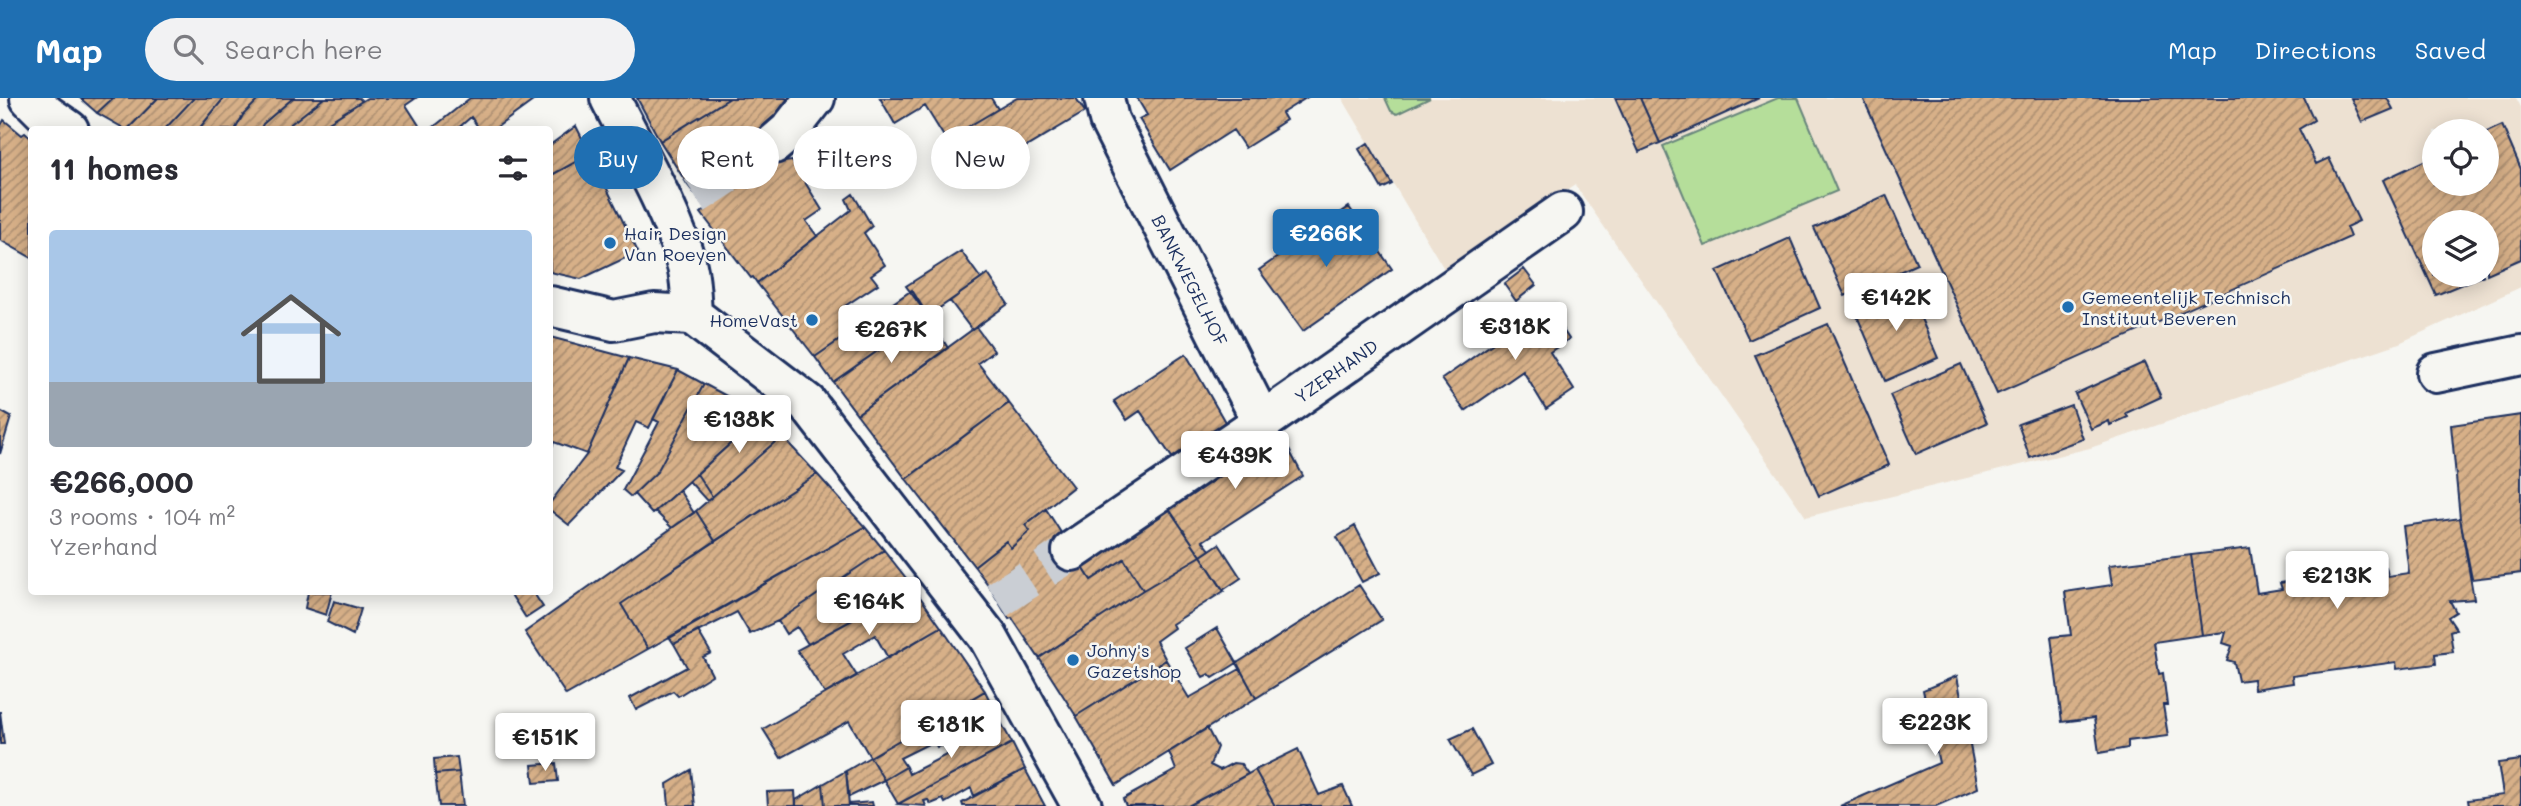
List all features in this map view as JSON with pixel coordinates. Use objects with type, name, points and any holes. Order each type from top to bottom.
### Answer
[{"type":"street","points":[[30,98],[63,126]]},
{"type":"street","points":[[610,98],[681,205],[692,315]]},
{"type":"street","points":[[779,140],[815,98]]},
{"type":"street","name":"BANKWEGELHOF","points":[[1104,98],[1109,120],[1262,422]]},
{"type":"street","name":"YZERHAND","points":[[1072,551],[1563,212]]},
{"type":"street","points":[[553,307],[614,321],[654,313],[692,315],[807,403],[985,607],[988,637],[1082,806]]},
{"type":"street","points":[[2436,373],[2521,355]]},
{"type":"shaded area","name":"Gemeentelijk Technisch Instituut Beveren","points":[[1342,98],[2516,98],[2521,107],[2521,287],[2397,344],[2090,448],[1806,517],[1575,185],[1446,272]]},
{"type":"green space","points":[[1385,98],[1430,98],[1397,114],[1391,111]]},
{"type":"green space","points":[[1778,98],[1798,98],[1837,191],[1705,246],[1663,146]]},
{"type":"building","points":[[80,98],[113,98],[97,113]]},
{"type":"building","points":[[113,98],[158,98],[131,126],[120,126],[97,113]]},
{"type":"building","points":[[158,98],[194,98],[168,126],[131,126]]},
{"type":"building","points":[[194,98],[224,98],[201,126],[168,126]]},
{"type":"building","points":[[224,98],[260,98],[243,115],[237,126],[201,126]]},
{"type":"building","points":[[260,98],[293,98],[262,126],[237,126],[243,115]]},
{"type":"building","points":[[293,98],[324,98],[288,126],[262,126]]},
{"type":"building","points":[[324,98],[359,98],[362,101],[322,126],[288,126]]},
{"type":"building","points":[[367,98],[416,98],[406,105],[419,126],[322,126]]},
{"type":"building","points":[[470,98],[537,98],[498,126],[477,126],[471,117],[461,126],[435,126]]},
{"type":"building","points":[[637,98],[730,98],[684,126],[677,126],[677,131],[663,139],[663,126],[652,126]]},
{"type":"building","points":[[730,98],[786,98],[794,111],[773,126],[684,126]]},
{"type":"building","points":[[880,98],[991,98],[998,109],[969,126],[937,126],[925,106],[895,124]]},
{"type":"building","points":[[1017,98],[1076,98],[1085,112],[1030,145],[1030,126],[969,126]]},
{"type":"building","points":[[1137,98],[1306,98],[1282,113],[1286,120],[1245,148],[1233,130],[1170,170],[1139,119],[1147,115]]},
{"type":"building","points":[[1615,98],[1640,98],[1660,143],[1639,152]]},
{"type":"building","points":[[1640,98],[1759,98],[1660,143]]},
{"type":"building","points":[[1863,98],[2304,98],[2314,120],[2299,129],[2316,164],[2329,158],[2359,221],[2346,227],[2350,237],[1997,394]]},
{"type":"building","points":[[2351,98],[2387,98],[2393,109],[2362,122]]},
{"type":"building","points":[[4,120],[22,135],[25,133],[28,136],[28,256],[0,240],[0,127]]},
{"type":"building","points":[[2502,125],[2521,169],[2521,259],[2499,269],[2499,210],[2422,210],[2422,265],[2383,180],[2422,162],[2422,196],[2499,196],[2499,126]]},
{"type":"building","points":[[574,127],[574,163],[553,174],[553,143]]},
{"type":"building","points":[[677,131],[677,168],[663,146],[663,139]]},
{"type":"building","points":[[1368,143],[1392,184],[1382,189],[1359,149]]},
{"type":"building","points":[[779,152],[785,162],[793,163],[793,189],[809,189],[822,210],[806,221],[817,236],[757,283],[701,213],[706,209],[691,189],[779,189]]},
{"type":"building","points":[[574,163],[574,189],[607,189],[638,252],[581,279],[553,273],[553,174]]},
{"type":"building","points":[[853,194],[872,226],[864,233],[885,265],[871,275],[878,284],[845,306],[861,325],[815,357],[757,283],[851,210],[846,199]]},
{"type":"building","points":[[1886,195],[1917,264],[1845,296],[1814,228]]},
{"type":"building","points":[[1349,207],[1392,269],[1303,331],[1259,270]]},
{"type":"building","points":[[1790,238],[1820,308],[1749,340],[1717,271]]},
{"type":"building","points":[[961,251],[981,279],[928,316],[906,286]]},
{"type":"building","points":[[1524,269],[1536,285],[1516,301],[1504,284]]},
{"type":"building","points":[[988,274],[1008,304],[972,330],[950,301]]},
{"type":"building","points":[[1907,286],[1938,358],[1885,381],[1854,309]]},
{"type":"building","points":[[2432,287],[2455,287],[2436,295]]},
{"type":"building","points":[[912,290],[928,316],[833,382],[815,357]]},
{"type":"building","points":[[1547,306],[1569,339],[1550,352],[1574,390],[1546,409],[1523,371],[1465,411],[1442,379],[1499,339],[1495,334],[1491,334],[1526,310],[1524,313],[1528,319]]},
{"type":"building","points":[[928,316],[948,348],[857,414],[833,382]]},
{"type":"building","points":[[1828,324],[1889,465],[1819,496],[1755,355]]},
{"type":"building","points":[[976,327],[994,351],[978,363],[1009,403],[906,479],[857,414]]},
{"type":"building","points":[[553,338],[629,358],[587,454],[554,442],[553,444]]},
{"type":"building","points":[[1186,354],[1229,429],[1178,466],[1140,411],[1127,420],[1114,401]]},
{"type":"building","points":[[629,358],[678,370],[649,428],[636,422],[615,467],[622,470],[569,525],[553,512],[553,499],[587,454]]},
{"type":"building","points":[[2145,362],[2161,397],[2126,413],[2128,417],[2091,429],[2075,394]]},
{"type":"building","points":[[1961,364],[1987,423],[1916,454],[1890,395]]},
{"type":"building","points":[[678,370],[704,384],[657,472],[631,497],[623,490],[659,422],[653,419]]},
{"type":"building","points":[[704,384],[762,415],[652,514],[634,494],[657,472]]},
{"type":"building","points":[[1009,403],[1073,487],[1025,525],[1030,531],[1011,548],[1006,541],[974,566],[906,479]]},
{"type":"building","points":[[2071,405],[2083,439],[2030,458],[2018,424]]},
{"type":"building","points":[[0,411],[11,417],[0,454]]},
{"type":"building","points":[[762,415],[782,436],[712,497],[697,474]]},
{"type":"building","points":[[2521,415],[2521,573],[2472,579],[2460,518],[2451,425]]},
{"type":"building","points":[[1280,433],[1303,476],[1203,541],[1210,550],[1201,556],[1167,506]]},
{"type":"building","points":[[782,436],[817,474],[715,541],[696,511]]},
{"type":"building","points":[[697,474],[712,497],[707,501],[689,481]]},
{"type":"building","points":[[817,474],[865,527],[648,649],[621,604]]},
{"type":"building","points":[[679,490],[694,513],[672,528],[655,511]]},
{"type":"building","points":[[1167,506],[1201,556],[1143,590],[1124,559],[1091,580],[1080,563]]},
{"type":"building","points":[[1046,509],[1091,580],[1124,559],[1143,590],[1039,658],[974,566],[1006,541],[1011,548],[1030,531],[1025,525]]},
{"type":"building","points":[[696,511],[715,541],[621,604],[648,649],[566,695],[525,632]]},
{"type":"building","points":[[2460,518],[2474,599],[2450,601],[2456,612],[2448,617],[2456,629],[2450,631],[2453,652],[2435,654],[2436,664],[2397,669],[2396,662],[2292,676],[2293,683],[2254,689],[2253,679],[2238,681],[2234,662],[2227,660],[2232,646],[2223,643],[2226,632],[2202,635],[2191,555],[2250,548],[2257,593],[2282,589],[2280,583],[2386,567],[2388,576],[2409,573],[2403,526]]},
{"type":"building","points":[[1355,526],[1380,573],[1362,582],[1337,537]]},
{"type":"building","points":[[865,527],[884,550],[778,621],[750,634],[737,612],[674,644],[670,638]]},
{"type":"building","points":[[1219,544],[1241,578],[1223,590],[1201,556]]},
{"type":"building","points":[[884,550],[913,587],[808,644],[797,627],[786,634],[778,621]]},
{"type":"building","points":[[2191,555],[2202,635],[2154,642],[2159,674],[2163,673],[2167,705],[2163,705],[2168,736],[2128,741],[2128,748],[2099,753],[2094,718],[2062,722],[2051,637],[2071,635],[2065,592],[2112,585],[2109,565]]},
{"type":"building","points":[[1201,556],[1224,591],[1172,624],[1174,628],[1156,641],[1166,660],[1076,716],[1039,658],[1143,590]]},
{"type":"building","points":[[1359,585],[1382,620],[1256,698],[1237,663]]},
{"type":"building","points":[[913,587],[941,627],[888,658],[875,635],[843,654],[857,676],[825,694],[797,650]]},
{"type":"building","points":[[307,595],[331,595],[326,615],[305,608]]},
{"type":"building","points":[[511,595],[535,595],[543,607],[526,618]]},
{"type":"building","points":[[334,601],[361,609],[353,635],[327,622]]},
{"type":"building","points":[[941,627],[985,691],[870,757],[849,721],[781,758],[763,729]]},
{"type":"building","points":[[1217,628],[1237,663],[1213,678],[1209,674],[1203,677],[1185,648]]},
{"type":"building","points":[[698,631],[711,653],[703,657],[712,675],[678,696],[673,691],[636,710],[630,698],[687,667],[674,644]]},
{"type":"building","points":[[1166,660],[1189,698],[1240,669],[1256,698],[1116,785],[1076,716]]},
{"type":"building","points":[[1957,676],[1978,788],[1936,806],[1840,806],[1939,763],[1923,690]]},
{"type":"building","points":[[985,691],[997,715],[946,744],[937,747],[934,741],[900,758],[906,767],[884,780],[870,757]]},
{"type":"building","points":[[0,711],[4,744],[0,744]]},
{"type":"building","points":[[997,715],[1012,743],[898,804],[884,780],[906,767],[909,774],[950,753],[946,744]]},
{"type":"building","points":[[1207,728],[1217,747],[1210,765],[1220,770],[1233,763],[1241,764],[1248,774],[1188,806],[1126,806],[1123,799],[1176,770],[1169,752]]},
{"type":"building","points":[[1472,729],[1491,765],[1471,775],[1450,739]]},
{"type":"building","points":[[1012,743],[1025,769],[974,796],[971,788],[945,803],[943,799],[931,804],[928,800],[924,801],[926,806],[898,804]]},
{"type":"building","points":[[1298,749],[1319,795],[1343,786],[1352,806],[1275,806],[1255,770]]},
{"type":"building","points":[[457,757],[459,772],[435,774],[434,759]]},
{"type":"building","points":[[870,757],[884,780],[849,797],[846,771]]},
{"type":"building","points":[[2521,760],[2521,806],[2469,806],[2468,800],[2503,795],[2498,763]]},
{"type":"building","points":[[556,763],[558,781],[534,783],[532,765]]},
{"type":"building","points":[[1025,769],[1045,806],[963,806],[962,803]]},
{"type":"building","points":[[691,770],[695,806],[669,806],[667,784]]},
{"type":"building","points":[[1255,770],[1275,806],[1188,806],[1248,774]]},
{"type":"building","points":[[846,771],[849,806],[825,806],[823,784]]},
{"type":"building","points":[[459,772],[463,806],[439,806],[435,774]]},
{"type":"building","points":[[823,784],[825,806],[796,806],[796,800]]},
{"type":"building","points":[[795,791],[796,806],[768,806],[767,792]]},
{"type":"building","points":[[872,802],[873,806],[849,806],[849,804]]},
{"type":"tunnel","points":[[695,196],[706,189]]},
{"type":"tunnel","points":[[997,600],[1072,551]]},
{"type":"place","name":"Hair Design Van Roeyen","points":[[610,243]]},
{"type":"place","name":"Gemeentelijk Technisch Instituut Beveren","points":[[2068,307]]},
{"type":"place","name":"HomeVast","points":[[812,320]]},
{"type":"place","name":"Johny's Gazetshop","points":[[1073,660]]}]
